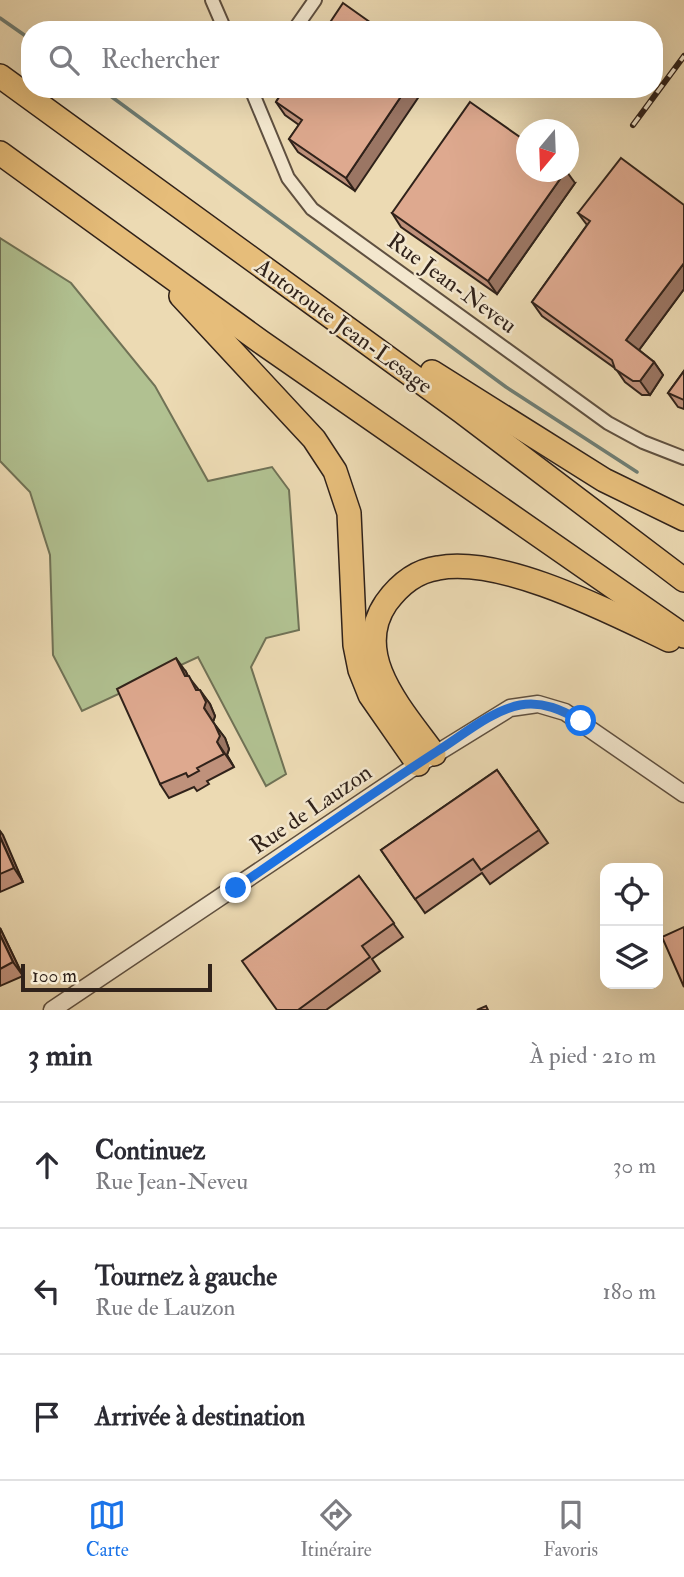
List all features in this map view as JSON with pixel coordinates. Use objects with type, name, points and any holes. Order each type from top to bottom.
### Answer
[{"type":"highway","name":"Autoroute Jean-Lesage","points":[[0,76],[21,91]]},
{"type":"highway","name":"Autoroute Jean-Lesage","points":[[30,98],[343,325],[684,580]]},
{"type":"highway","points":[[0,153],[153,264],[684,636]]},
{"type":"highway","points":[[153,264],[314,439],[331,463],[342,487],[349,513],[354,637],[360,670],[370,695],[426,759]]},
{"type":"highway","points":[[343,325],[435,374],[618,488],[684,519]]},
{"type":"highway","points":[[426,759],[378,666],[374,644],[384,607],[400,586],[422,573],[437,568],[466,567],[522,579],[586,601],[684,646]]},
{"type":"street","points":[[212,0],[221,21]]},
{"type":"street","points":[[300,21],[315,0]]},
{"type":"street","name":"Rue Jean-Neveu","points":[[255,98],[288,178],[312,209],[608,423],[634,438],[684,458]]},
{"type":"street","name":"Rue de Lauzon","points":[[52,1010],[498,713],[530,704],[565,712],[684,794]]},
{"type":"green space","points":[[0,238],[71,283],[155,386],[208,481],[272,467],[289,490],[299,630],[266,638],[251,667],[286,774],[266,786],[198,657],[82,711],[53,655],[50,555],[30,492],[0,461]]},
{"type":"building","points":[[343,3],[368,21],[331,21]]},
{"type":"building","points":[[278,98],[400,98],[346,178],[289,139],[302,120],[276,102]]},
{"type":"building","points":[[470,102],[516,134],[516,182],[558,182],[488,281],[392,213]]},
{"type":"building","points":[[621,158],[684,205],[684,263],[626,340],[654,362],[640,381],[633,381],[615,369],[612,360],[532,302],[590,221],[578,213]]},
{"type":"building","points":[[684,371],[684,400],[668,393]]},
{"type":"building","points":[[176,658],[185,676],[189,676],[206,702],[204,708],[220,736],[217,742],[224,754],[197,768],[199,771],[188,777],[186,773],[160,784],[117,689]]},
{"type":"building","points":[[497,770],[539,830],[481,870],[473,859],[415,899],[381,850]]},
{"type":"building","points":[[0,837],[14,868],[0,874]]},
{"type":"building","points":[[359,876],[394,923],[362,946],[370,957],[298,1010],[277,1010],[242,961]]},
{"type":"building","points":[[684,927],[684,987],[663,939],[663,937]]},
{"type":"building","points":[[0,935],[13,962],[0,969]]},
{"type":"waterway","points":[[0,18],[21,33]]},
{"type":"waterway","points":[[113,98],[506,387],[637,472]]},
{"type":"railway","points":[[663,84],[684,56]]},
{"type":"railway","points":[[633,125],[653,98]]},
{"type":"route","points":[[236,888],[498,713],[515,706],[538,704],[559,709],[581,721]]}]
